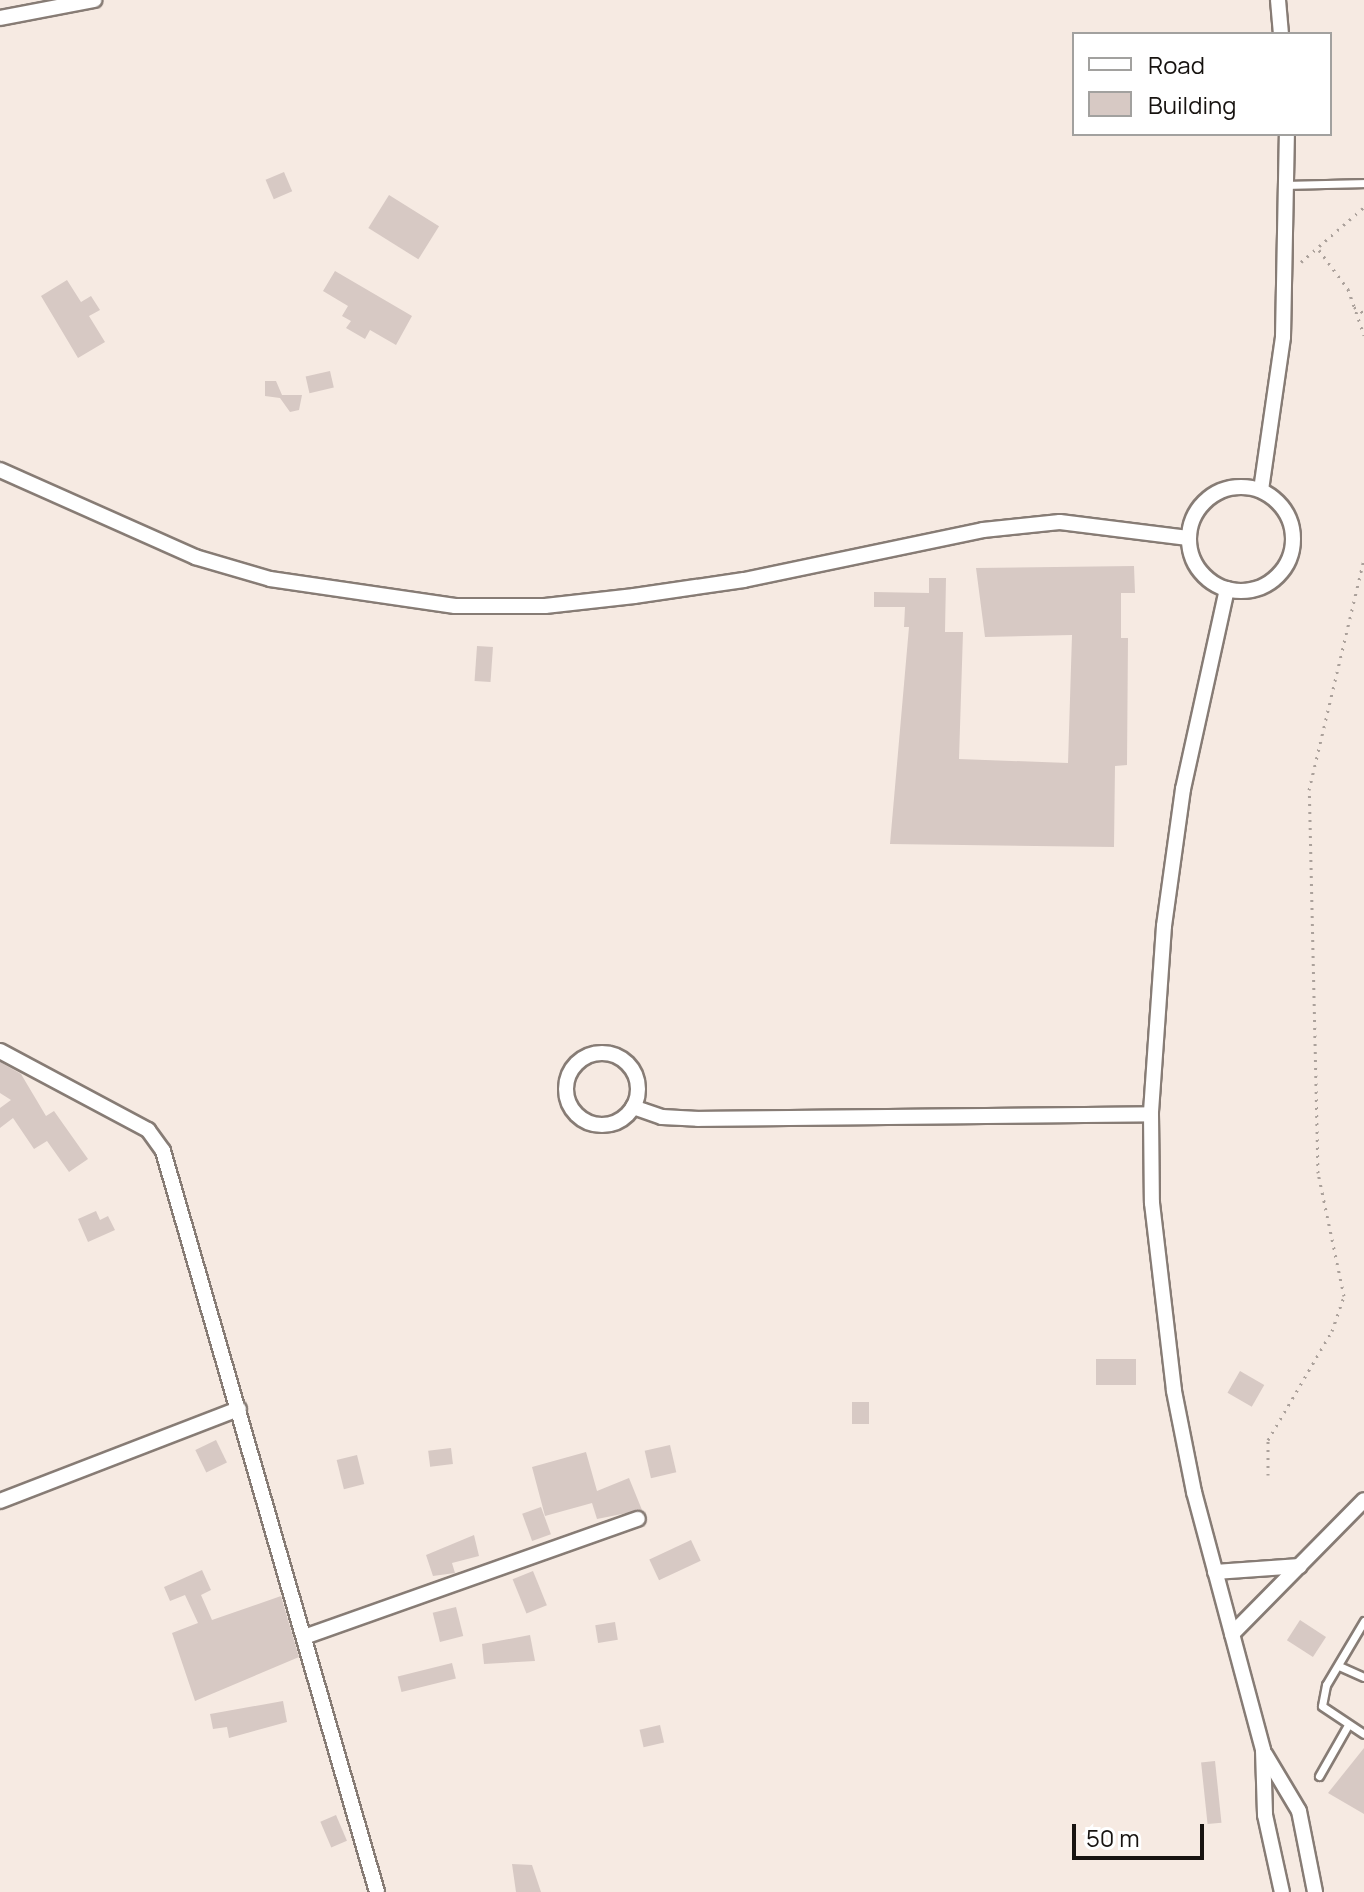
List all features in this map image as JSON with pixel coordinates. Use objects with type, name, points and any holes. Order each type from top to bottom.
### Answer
[{"type":"street","points":[[0,18],[94,0]]},
{"type":"street","points":[[1278,0],[1281,32]]},
{"type":"street","points":[[1261,490],[1285,273],[1287,136]]},
{"type":"street","points":[[0,470],[195,557],[270,579],[455,606],[545,606],[634,596],[744,580],[983,530],[1060,522],[1188,538]]},
{"type":"street","points":[[1236,487],[1261,490],[1290,521],[1287,564],[1261,587],[1227,589],[1199,570],[1188,538],[1199,507],[1212,495],[1236,487]]},
{"type":"street","points":[[1227,589],[1183,789],[1164,926],[1151,1114],[1152,1203],[1174,1391],[1215,1572],[1263,1750],[1265,1815],[1282,1892]]},
{"type":"street","points":[[0,1051],[158,1140],[239,1409],[377,1892]]},
{"type":"street","points":[[591,1055],[624,1061],[637,1080],[633,1107],[609,1124],[585,1121],[566,1092],[573,1069],[591,1055]]},
{"type":"street","points":[[633,1107],[662,1117],[698,1119],[1151,1114]]},
{"type":"street","points":[[0,1501],[239,1409]]},
{"type":"street","points":[[1232,1634],[1254,1605],[1300,1566],[1364,1500]]},
{"type":"street","points":[[304,1637],[638,1519]]},
{"type":"street","points":[[1215,1572],[1300,1566]]},
{"type":"street","points":[[1263,1750],[1299,1811],[1315,1892]]},
{"type":"lane","points":[[1287,185],[1364,183]]},
{"type":"lane","points":[[1364,1621],[1339,1666],[1322,1706],[1364,1734]]},
{"type":"lane","points":[[1339,1666],[1364,1677]]},
{"type":"lane","points":[[1319,1776],[1348,1725]]},
{"type":"path","points":[[1285,273],[1319,250],[1364,207]]},
{"type":"path","points":[[1319,250],[1354,307],[1364,335]]},
{"type":"path","points":[[1354,307],[1364,313]]},
{"type":"path","points":[[1268,1475],[1268,1440],[1332,1331],[1344,1296],[1318,1173],[1309,790],[1364,560]]},
{"type":"building","points":[[284,172],[292,191],[274,199],[266,180]]},
{"type":"building","points":[[389,195],[439,226],[418,259],[368,228]]},
{"type":"building","points":[[335,271],[412,316],[396,345],[370,330],[365,339],[346,328],[351,321],[342,316],[348,306],[323,291]]},
{"type":"building","points":[[67,280],[81,302],[91,296],[100,310],[89,316],[105,342],[78,358],[41,296]]},
{"type":"building","points":[[330,371],[334,388],[309,393],[306,377]]},
{"type":"building","points":[[265,381],[276,381],[282,395],[302,395],[299,410],[290,412],[280,398],[265,396]]},
{"type":"building","points":[[1134,566],[1135,593],[1121,593],[1121,638],[1128,638],[1127,765],[1115,766],[1114,847],[890,844],[909,627],[904,627],[905,607],[874,607],[874,592],[929,593],[929,578],[946,578],[945,632],[963,632],[959,759],[1068,763],[1072,635],[985,637],[976,568]]},
{"type":"building","points":[[477,646],[493,647],[491,682],[475,681]]},
{"type":"building","points":[[0,1062],[21,1074],[46,1116],[54,1111],[88,1159],[69,1172],[47,1141],[34,1149],[13,1118],[0,1128],[0,1108],[11,1100],[0,1093]]},
{"type":"building","points":[[96,1211],[100,1220],[108,1216],[115,1230],[88,1242],[78,1219]]},
{"type":"building","points":[[1096,1359],[1136,1359],[1136,1385],[1096,1385]]},
{"type":"building","points":[[1240,1371],[1264,1385],[1252,1407],[1228,1393]]},
{"type":"building","points":[[852,1402],[869,1402],[869,1424],[852,1424]]},
{"type":"building","points":[[216,1440],[227,1462],[206,1473],[195,1450]]},
{"type":"building","points":[[670,1445],[676,1472],[651,1478],[645,1451]]},
{"type":"building","points":[[451,1448],[453,1464],[430,1467],[428,1451]]},
{"type":"building","points":[[586,1452],[597,1491],[629,1478],[642,1510],[597,1519],[592,1503],[545,1516],[532,1467]]},
{"type":"building","points":[[357,1455],[364,1484],[344,1489],[337,1460]]},
{"type":"building","points":[[541,1507],[551,1534],[532,1541],[522,1514]]},
{"type":"building","points":[[474,1535],[479,1556],[452,1563],[455,1573],[433,1576],[426,1555]]},
{"type":"building","points":[[691,1540],[701,1561],[659,1580],[649,1559]]},
{"type":"building","points":[[202,1570],[211,1590],[201,1595],[212,1620],[281,1596],[299,1657],[195,1701],[172,1633],[198,1623],[185,1595],[170,1601],[164,1587]]},
{"type":"building","points":[[533,1571],[547,1605],[526,1614],[513,1579]]},
{"type":"building","points":[[456,1607],[463,1636],[440,1642],[433,1613]]},
{"type":"building","points":[[1300,1620],[1326,1637],[1313,1657],[1287,1640]]},
{"type":"building","points":[[615,1622],[618,1640],[598,1643],[595,1625]]},
{"type":"building","points":[[530,1635],[535,1661],[484,1664],[482,1644]]},
{"type":"building","points":[[452,1663],[456,1679],[402,1692],[398,1677]]},
{"type":"building","points":[[283,1701],[287,1722],[229,1738],[227,1727],[213,1729],[210,1714]]},
{"type":"building","points":[[660,1725],[664,1743],[644,1747],[640,1730]]},
{"type":"building","points":[[1364,1748],[1364,1814],[1328,1793]]},
{"type":"building","points":[[1215,1761],[1221,1823],[1208,1824],[1201,1762]]},
{"type":"building","points":[[336,1815],[347,1841],[331,1847],[320,1822]]},
{"type":"building","points":[[512,1864],[532,1865],[541,1892],[516,1892]]}]
